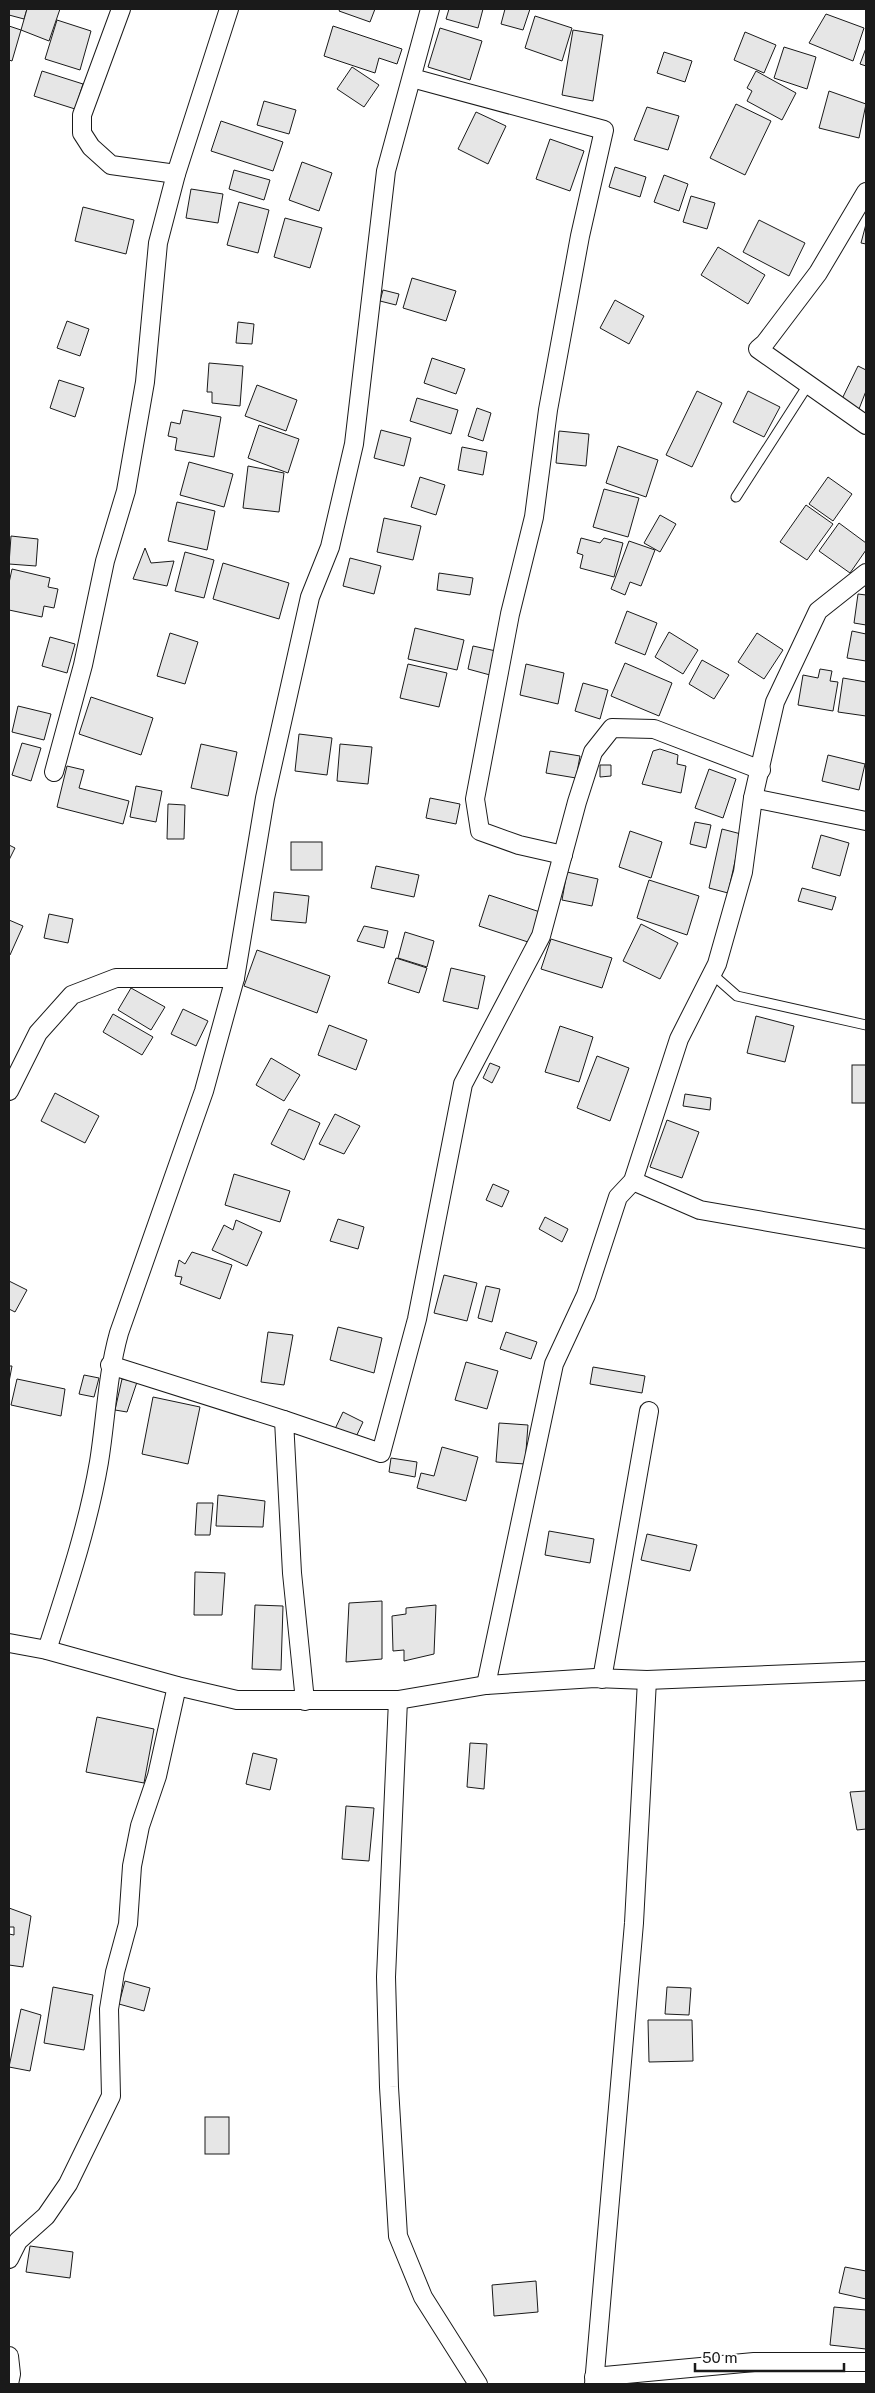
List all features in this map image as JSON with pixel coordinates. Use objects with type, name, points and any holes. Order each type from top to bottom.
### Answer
[{"type":"street","points":[[120,9],[82,115],[82,133],[91,147],[111,165],[176,174]]},
{"type":"street","points":[[54,772],[87,648],[105,561],[126,491],[145,382],[158,243],[176,174],[229,9]]},
{"type":"street","points":[[47,1650],[83,1538],[99,1461],[110,1365],[118,1333],[204,1091],[235,978],[265,798],[310,597],[330,547],[354,444],[386,171],[430,9]]},
{"type":"street","points":[[412,78],[604,130],[580,236],[550,401],[534,517],[510,614],[475,799],[480,831],[519,844],[562,854]]},
{"type":"street","points":[[865,419],[808,385],[758,349],[765,344],[818,273],[866,192]]},
{"type":"street","points":[[486,1685],[554,1364],[586,1295],[618,1197],[633,1181],[679,1039],[716,964],[743,872],[753,798],[761,770],[775,702],[818,611],[866,573]]},
{"type":"street","points":[[110,1365],[381,1453],[417,1319],[463,1084],[541,936],[562,854],[593,752],[612,728],[654,729],[761,770]]},
{"type":"street","points":[[753,798],[866,821]]},
{"type":"street","points":[[9,1091],[38,1033],[72,995],[116,978],[235,978]]},
{"type":"street","points":[[633,1181],[700,1210],[866,1239]]},
{"type":"street","points":[[602,1679],[648,1411]]},
{"type":"street","points":[[284,1420],[292,1573],[305,1701]]},
{"type":"street","points":[[9,1658],[16,1644],[47,1650],[237,1700],[398,1700],[486,1685],[602,1679],[647,1680],[866,1671]]},
{"type":"street","points":[[647,1680],[634,1923],[594,2381],[754,2362],[866,2362]]},
{"type":"street","points":[[9,2259],[18,2241],[46,2216],[68,2184],[111,2096],[109,2009],[115,1972],[128,1924],[132,1866],[140,1826],[157,1776],[178,1686]]},
{"type":"street","points":[[398,1700],[386,1977],[389,2088],[398,2236],[423,2297],[478,2384]]},
{"type":"street","points":[[9,2356],[11,2374],[9,2384]]},
{"type":"lane","points":[[736,497],[808,385]]},
{"type":"lane","points":[[712,974],[737,996],[866,1025]]},
{"type":"building","points":[[9,9],[27,9],[24,19],[9,15]]},
{"type":"building","points":[[27,9],[60,9],[49,41],[21,30]]},
{"type":"building","points":[[340,9],[375,9],[370,22],[339,11]]},
{"type":"building","points":[[449,9],[483,9],[478,28],[446,19]]},
{"type":"building","points":[[505,9],[530,9],[523,30],[501,24]]},
{"type":"building","points":[[826,14],[864,28],[853,61],[809,43]]},
{"type":"building","points":[[535,16],[572,28],[562,61],[525,48]]},
{"type":"building","points":[[57,20],[91,31],[80,70],[45,59]]},
{"type":"building","points":[[9,26],[21,30],[12,61],[9,60]]},
{"type":"building","points":[[333,26],[402,49],[397,64],[379,58],[375,73],[324,56]]},
{"type":"building","points":[[440,28],[482,41],[470,80],[428,67]]},
{"type":"building","points":[[573,30],[603,35],[593,101],[562,95]]},
{"type":"building","points":[[745,32],[776,45],[764,73],[734,60]]},
{"type":"building","points":[[784,47],[816,57],[807,89],[774,78]]},
{"type":"building","points":[[866,48],[866,66],[860,64]]},
{"type":"building","points":[[664,52],[692,61],[685,82],[657,73]]},
{"type":"building","points":[[352,67],[379,85],[364,107],[337,89]]},
{"type":"building","points":[[42,71],[83,84],[75,109],[34,96]]},
{"type":"building","points":[[756,71],[796,93],[782,120],[747,101],[752,91],[747,88]]},
{"type":"building","points":[[829,91],[866,104],[859,138],[819,128]]},
{"type":"building","points":[[264,101],[296,110],[289,134],[257,125]]},
{"type":"building","points":[[736,104],[771,121],[745,175],[710,158]]},
{"type":"building","points":[[647,107],[679,116],[668,150],[634,140]]},
{"type":"building","points":[[476,112],[506,126],[488,164],[458,149]]},
{"type":"building","points":[[221,121],[283,142],[273,171],[211,151]]},
{"type":"building","points":[[550,139],[584,151],[570,191],[536,179]]},
{"type":"building","points":[[302,162],[332,173],[319,211],[289,200]]},
{"type":"building","points":[[615,167],[646,177],[640,197],[609,187]]},
{"type":"building","points":[[234,170],[270,180],[264,200],[229,189]]},
{"type":"building","points":[[664,175],[688,184],[679,211],[654,202]]},
{"type":"building","points":[[191,189],[223,194],[218,223],[186,218]]},
{"type":"building","points":[[691,196],[715,203],[707,229],[683,222]]},
{"type":"building","points":[[239,202],[269,210],[258,253],[227,245]]},
{"type":"building","points":[[83,207],[134,220],[126,254],[75,241]]},
{"type":"building","points":[[285,218],[322,228],[310,268],[274,257]]},
{"type":"building","points":[[759,220],[805,243],[789,276],[743,252]]},
{"type":"building","points":[[866,224],[866,244],[861,243]]},
{"type":"building","points":[[718,247],[765,275],[748,304],[701,275]]},
{"type":"building","points":[[412,278],[456,291],[446,321],[403,308]]},
{"type":"building","points":[[383,290],[399,294],[396,305],[380,301]]},
{"type":"building","points":[[615,300],[644,316],[629,344],[600,328]]},
{"type":"building","points":[[67,321],[89,329],[80,356],[57,348]]},
{"type":"building","points":[[238,322],[254,324],[252,344],[236,343]]},
{"type":"building","points":[[432,358],[465,369],[456,394],[424,383]]},
{"type":"building","points":[[209,363],[243,366],[240,406],[212,403],[212,392],[207,392]]},
{"type":"building","points":[[858,366],[866,370],[866,391],[859,409],[840,403]]},
{"type":"building","points":[[59,380],[84,388],[75,417],[50,408]]},
{"type":"building","points":[[257,385],[297,400],[286,431],[245,416]]},
{"type":"building","points":[[697,391],[722,403],[692,467],[666,455]]},
{"type":"building","points":[[748,391],[780,407],[764,437],[733,422]]},
{"type":"building","points":[[417,398],[458,410],[451,434],[410,421]]},
{"type":"building","points":[[477,408],[491,413],[483,441],[468,436]]},
{"type":"building","points":[[183,410],[221,417],[214,457],[175,450],[177,438],[168,436],[171,422],[180,424]]},
{"type":"building","points":[[259,425],[299,439],[288,473],[248,458]]},
{"type":"building","points":[[381,430],[411,438],[404,466],[374,458]]},
{"type":"building","points":[[559,431],[589,434],[586,466],[556,463]]},
{"type":"building","points":[[618,446],[658,460],[646,497],[606,483]]},
{"type":"building","points":[[462,447],[487,452],[483,475],[458,470]]},
{"type":"building","points":[[189,462],[233,474],[224,507],[180,495]]},
{"type":"building","points":[[248,466],[284,473],[279,512],[243,508]]},
{"type":"building","points":[[420,477],[445,485],[436,515],[411,507]]},
{"type":"building","points":[[828,477],[852,494],[833,521],[809,504]]},
{"type":"building","points":[[604,489],[639,498],[628,537],[593,527]]},
{"type":"building","points":[[177,502],[215,511],[207,550],[168,541]]},
{"type":"building","points":[[806,505],[833,524],[807,560],[780,542]]},
{"type":"building","points":[[660,515],[676,524],[660,552],[644,543]]},
{"type":"building","points":[[384,518],[421,526],[413,560],[377,552]]},
{"type":"building","points":[[839,523],[866,543],[866,550],[850,573],[819,551]]},
{"type":"building","points":[[11,536],[38,539],[36,566],[9,564]]},
{"type":"building","points":[[581,538],[600,543],[604,538],[623,543],[614,577],[580,568],[583,555],[577,553]]},
{"type":"building","points":[[629,541],[655,550],[641,586],[630,582],[625,595],[611,589]]},
{"type":"building","points":[[145,548],[151,563],[174,561],[167,586],[133,579]]},
{"type":"building","points":[[185,552],[214,560],[204,598],[175,591]]},
{"type":"building","points":[[350,558],[381,566],[374,594],[343,586]]},
{"type":"building","points":[[223,563],[289,583],[279,619],[213,599]]},
{"type":"building","points":[[12,569],[50,578],[48,587],[58,589],[54,608],[44,606],[42,617],[9,610],[9,583]]},
{"type":"building","points":[[439,573],[473,578],[470,595],[437,590]]},
{"type":"building","points":[[858,594],[866,595],[866,625],[854,623]]},
{"type":"building","points":[[627,611],[657,623],[645,655],[615,643]]},
{"type":"building","points":[[415,628],[464,640],[457,670],[408,659]]},
{"type":"building","points":[[852,631],[866,634],[866,661],[847,658]]},
{"type":"building","points":[[669,632],[698,650],[683,674],[655,657]]},
{"type":"building","points":[[170,633],[198,642],[185,684],[157,676]]},
{"type":"building","points":[[757,633],[783,650],[764,679],[738,662]]},
{"type":"building","points":[[50,637],[75,644],[67,673],[42,666]]},
{"type":"building","points":[[473,646],[496,651],[490,675],[468,669]]},
{"type":"building","points":[[702,660],[729,675],[714,699],[689,684]]},
{"type":"building","points":[[625,663],[672,683],[659,716],[611,696]]},
{"type":"building","points":[[408,664],[447,673],[439,707],[400,698]]},
{"type":"building","points":[[526,664],[564,673],[558,704],[520,695]]},
{"type":"building","points":[[820,669],[832,671],[830,681],[838,682],[833,711],[798,705],[803,675],[818,678]]},
{"type":"building","points":[[843,678],[866,682],[866,716],[838,712]]},
{"type":"building","points":[[583,683],[608,690],[600,719],[575,711]]},
{"type":"building","points":[[91,697],[153,718],[141,755],[79,734]]},
{"type":"building","points":[[18,706],[51,714],[44,740],[12,732]]},
{"type":"building","points":[[299,734],[332,738],[327,775],[295,771]]},
{"type":"building","points":[[22,743],[41,748],[31,781],[12,775]]},
{"type":"building","points":[[201,744],[237,752],[228,796],[191,788]]},
{"type":"building","points":[[340,744],[372,747],[368,784],[337,781]]},
{"type":"building","points":[[660,749],[678,755],[677,764],[686,766],[681,793],[642,784],[653,751]]},
{"type":"building","points":[[550,751],[580,756],[576,778],[546,773]]},
{"type":"building","points":[[828,755],[865,764],[859,790],[822,781]]},
{"type":"building","points":[[600,765],[611,765],[611,776],[600,777]]},
{"type":"building","points":[[67,766],[84,770],[79,788],[129,801],[123,824],[57,807]]},
{"type":"building","points":[[709,769],[736,779],[723,818],[695,808]]},
{"type":"building","points":[[136,786],[162,791],[156,822],[130,817]]},
{"type":"building","points":[[430,798],[460,804],[456,824],[426,818]]},
{"type":"building","points":[[168,804],[185,805],[184,839],[167,839]]},
{"type":"building","points":[[695,822],[711,825],[706,848],[690,844]]},
{"type":"building","points":[[722,829],[741,834],[728,893],[709,888]]},
{"type":"building","points":[[630,831],[662,842],[651,878],[619,867]]},
{"type":"building","points":[[821,835],[849,843],[840,876],[812,868]]},
{"type":"building","points":[[291,842],[322,842],[322,870],[291,870]]},
{"type":"building","points":[[9,845],[15,848],[9,860]]},
{"type":"building","points":[[376,866],[419,875],[414,897],[371,888]]},
{"type":"building","points":[[567,872],[598,879],[592,906],[562,900]]},
{"type":"building","points":[[649,880],[699,896],[687,935],[637,918]]},
{"type":"building","points":[[802,888],[836,897],[832,910],[798,901]]},
{"type":"building","points":[[274,892],[309,896],[306,923],[271,920]]},
{"type":"building","points":[[489,895],[540,912],[531,943],[479,926]]},
{"type":"building","points":[[49,914],[73,919],[68,943],[44,938]]},
{"type":"building","points":[[9,920],[23,926],[10,955],[9,954]]},
{"type":"building","points":[[641,924],[678,943],[660,979],[623,961]]},
{"type":"building","points":[[364,926],[388,931],[384,948],[357,941]]},
{"type":"building","points":[[405,932],[434,941],[427,967],[398,958]]},
{"type":"building","points":[[551,939],[612,958],[602,988],[541,969]]},
{"type":"building","points":[[257,950],[330,976],[317,1013],[244,986]]},
{"type":"building","points":[[396,958],[427,968],[419,993],[388,983]]},
{"type":"building","points":[[451,968],[485,976],[478,1009],[443,1001]]},
{"type":"building","points":[[131,988],[165,1007],[151,1030],[118,1010]]},
{"type":"building","points":[[183,1009],[208,1021],[196,1046],[171,1034]]},
{"type":"building","points":[[113,1014],[153,1037],[142,1055],[103,1032]]},
{"type":"building","points":[[756,1016],[794,1026],[785,1062],[747,1053]]},
{"type":"building","points":[[329,1025],[367,1040],[356,1070],[318,1055]]},
{"type":"building","points":[[560,1026],[593,1037],[579,1082],[545,1072]]},
{"type":"building","points":[[597,1056],[629,1068],[610,1121],[577,1108]]},
{"type":"building","points":[[271,1058],[300,1075],[284,1101],[256,1085]]},
{"type":"building","points":[[490,1063],[500,1067],[492,1083],[483,1078]]},
{"type":"building","points":[[852,1065],[866,1065],[866,1103],[852,1103]]},
{"type":"building","points":[[55,1093],[99,1116],[85,1143],[41,1121]]},
{"type":"building","points":[[685,1094],[711,1098],[710,1110],[683,1106]]},
{"type":"building","points":[[289,1109],[320,1123],[304,1160],[271,1144]]},
{"type":"building","points":[[335,1114],[360,1126],[344,1154],[319,1144]]},
{"type":"building","points":[[667,1120],[699,1132],[682,1178],[650,1167]]},
{"type":"building","points":[[234,1174],[290,1191],[280,1222],[225,1205]]},
{"type":"building","points":[[493,1184],[509,1191],[502,1207],[486,1200]]},
{"type":"building","points":[[545,1217],[568,1229],[562,1242],[539,1229]]},
{"type":"building","points":[[338,1219],[364,1227],[358,1249],[330,1241]]},
{"type":"building","points":[[236,1220],[262,1232],[247,1266],[212,1250],[224,1225],[233,1230]]},
{"type":"building","points":[[192,1252],[232,1265],[220,1299],[180,1284],[182,1277],[175,1276],[179,1260],[185,1264]]},
{"type":"building","points":[[444,1275],[477,1283],[467,1321],[434,1313]]},
{"type":"building","points":[[9,1281],[27,1290],[15,1312],[9,1309]]},
{"type":"building","points":[[486,1286],[500,1289],[492,1322],[478,1318]]},
{"type":"building","points":[[338,1327],[382,1338],[374,1373],[330,1360]]},
{"type":"building","points":[[268,1332],[293,1335],[284,1385],[261,1382]]},
{"type":"building","points":[[506,1332],[537,1342],[531,1359],[500,1349]]},
{"type":"building","points":[[466,1362],[498,1371],[487,1409],[455,1400]]},
{"type":"building","points":[[9,1366],[12,1366],[9,1382]]},
{"type":"building","points":[[593,1367],[645,1376],[642,1393],[590,1384]]},
{"type":"building","points":[[84,1375],[99,1378],[94,1397],[79,1394]]},
{"type":"building","points":[[17,1379],[65,1389],[61,1416],[11,1405]]},
{"type":"building","points":[[122,1379],[137,1382],[127,1412],[115,1410]]},
{"type":"building","points":[[153,1397],[200,1407],[188,1464],[142,1454]]},
{"type":"building","points":[[343,1412],[363,1422],[355,1439],[335,1429]]},
{"type":"building","points":[[499,1423],[528,1425],[525,1464],[496,1462]]},
{"type":"building","points":[[442,1447],[478,1457],[466,1501],[417,1488],[421,1473],[434,1476]]},
{"type":"building","points":[[391,1458],[417,1462],[415,1477],[389,1472]]},
{"type":"building","points":[[218,1495],[265,1501],[263,1527],[216,1526]]},
{"type":"building","points":[[197,1503],[213,1503],[210,1535],[195,1535]]},
{"type":"building","points":[[549,1531],[594,1539],[590,1563],[545,1555]]},
{"type":"building","points":[[647,1534],[697,1545],[690,1571],[641,1560]]},
{"type":"building","points":[[195,1572],[225,1573],[222,1615],[194,1615]]},
{"type":"building","points":[[382,1601],[382,1659],[346,1662],[349,1603]]},
{"type":"building","points":[[255,1605],[283,1606],[281,1670],[252,1669]]},
{"type":"building","points":[[436,1605],[434,1654],[404,1661],[404,1650],[393,1651],[392,1616],[406,1614],[406,1608]]},
{"type":"building","points":[[97,1717],[154,1729],[144,1783],[86,1772]]},
{"type":"building","points":[[470,1743],[487,1744],[484,1789],[467,1787]]},
{"type":"building","points":[[253,1753],[277,1759],[270,1790],[246,1784]]},
{"type":"building","points":[[866,1791],[866,1829],[857,1830],[850,1792]]},
{"type":"building","points":[[346,1806],[374,1808],[369,1861],[342,1859]]},
{"type":"building","points":[[9,1908],[31,1916],[23,1967],[9,1965],[9,1934],[14,1935],[14,1927],[9,1927]]},
{"type":"building","points":[[125,1981],[150,1988],[144,2011],[119,2004]]},
{"type":"building","points":[[53,1987],[93,1995],[84,2050],[44,2043]]},
{"type":"building","points":[[667,1987],[691,1988],[689,2015],[665,2014]]},
{"type":"building","points":[[21,2009],[41,2015],[30,2071],[9,2067]]},
{"type":"building","points":[[648,2020],[692,2020],[693,2061],[649,2062]]},
{"type":"building","points":[[205,2117],[229,2117],[229,2154],[205,2154]]},
{"type":"building","points":[[30,2246],[73,2252],[70,2278],[26,2272]]},
{"type":"building","points":[[845,2267],[866,2271],[866,2299],[839,2293]]},
{"type":"building","points":[[536,2281],[538,2312],[494,2316],[492,2285]]},
{"type":"building","points":[[834,2307],[866,2310],[866,2349],[830,2345]]}]
